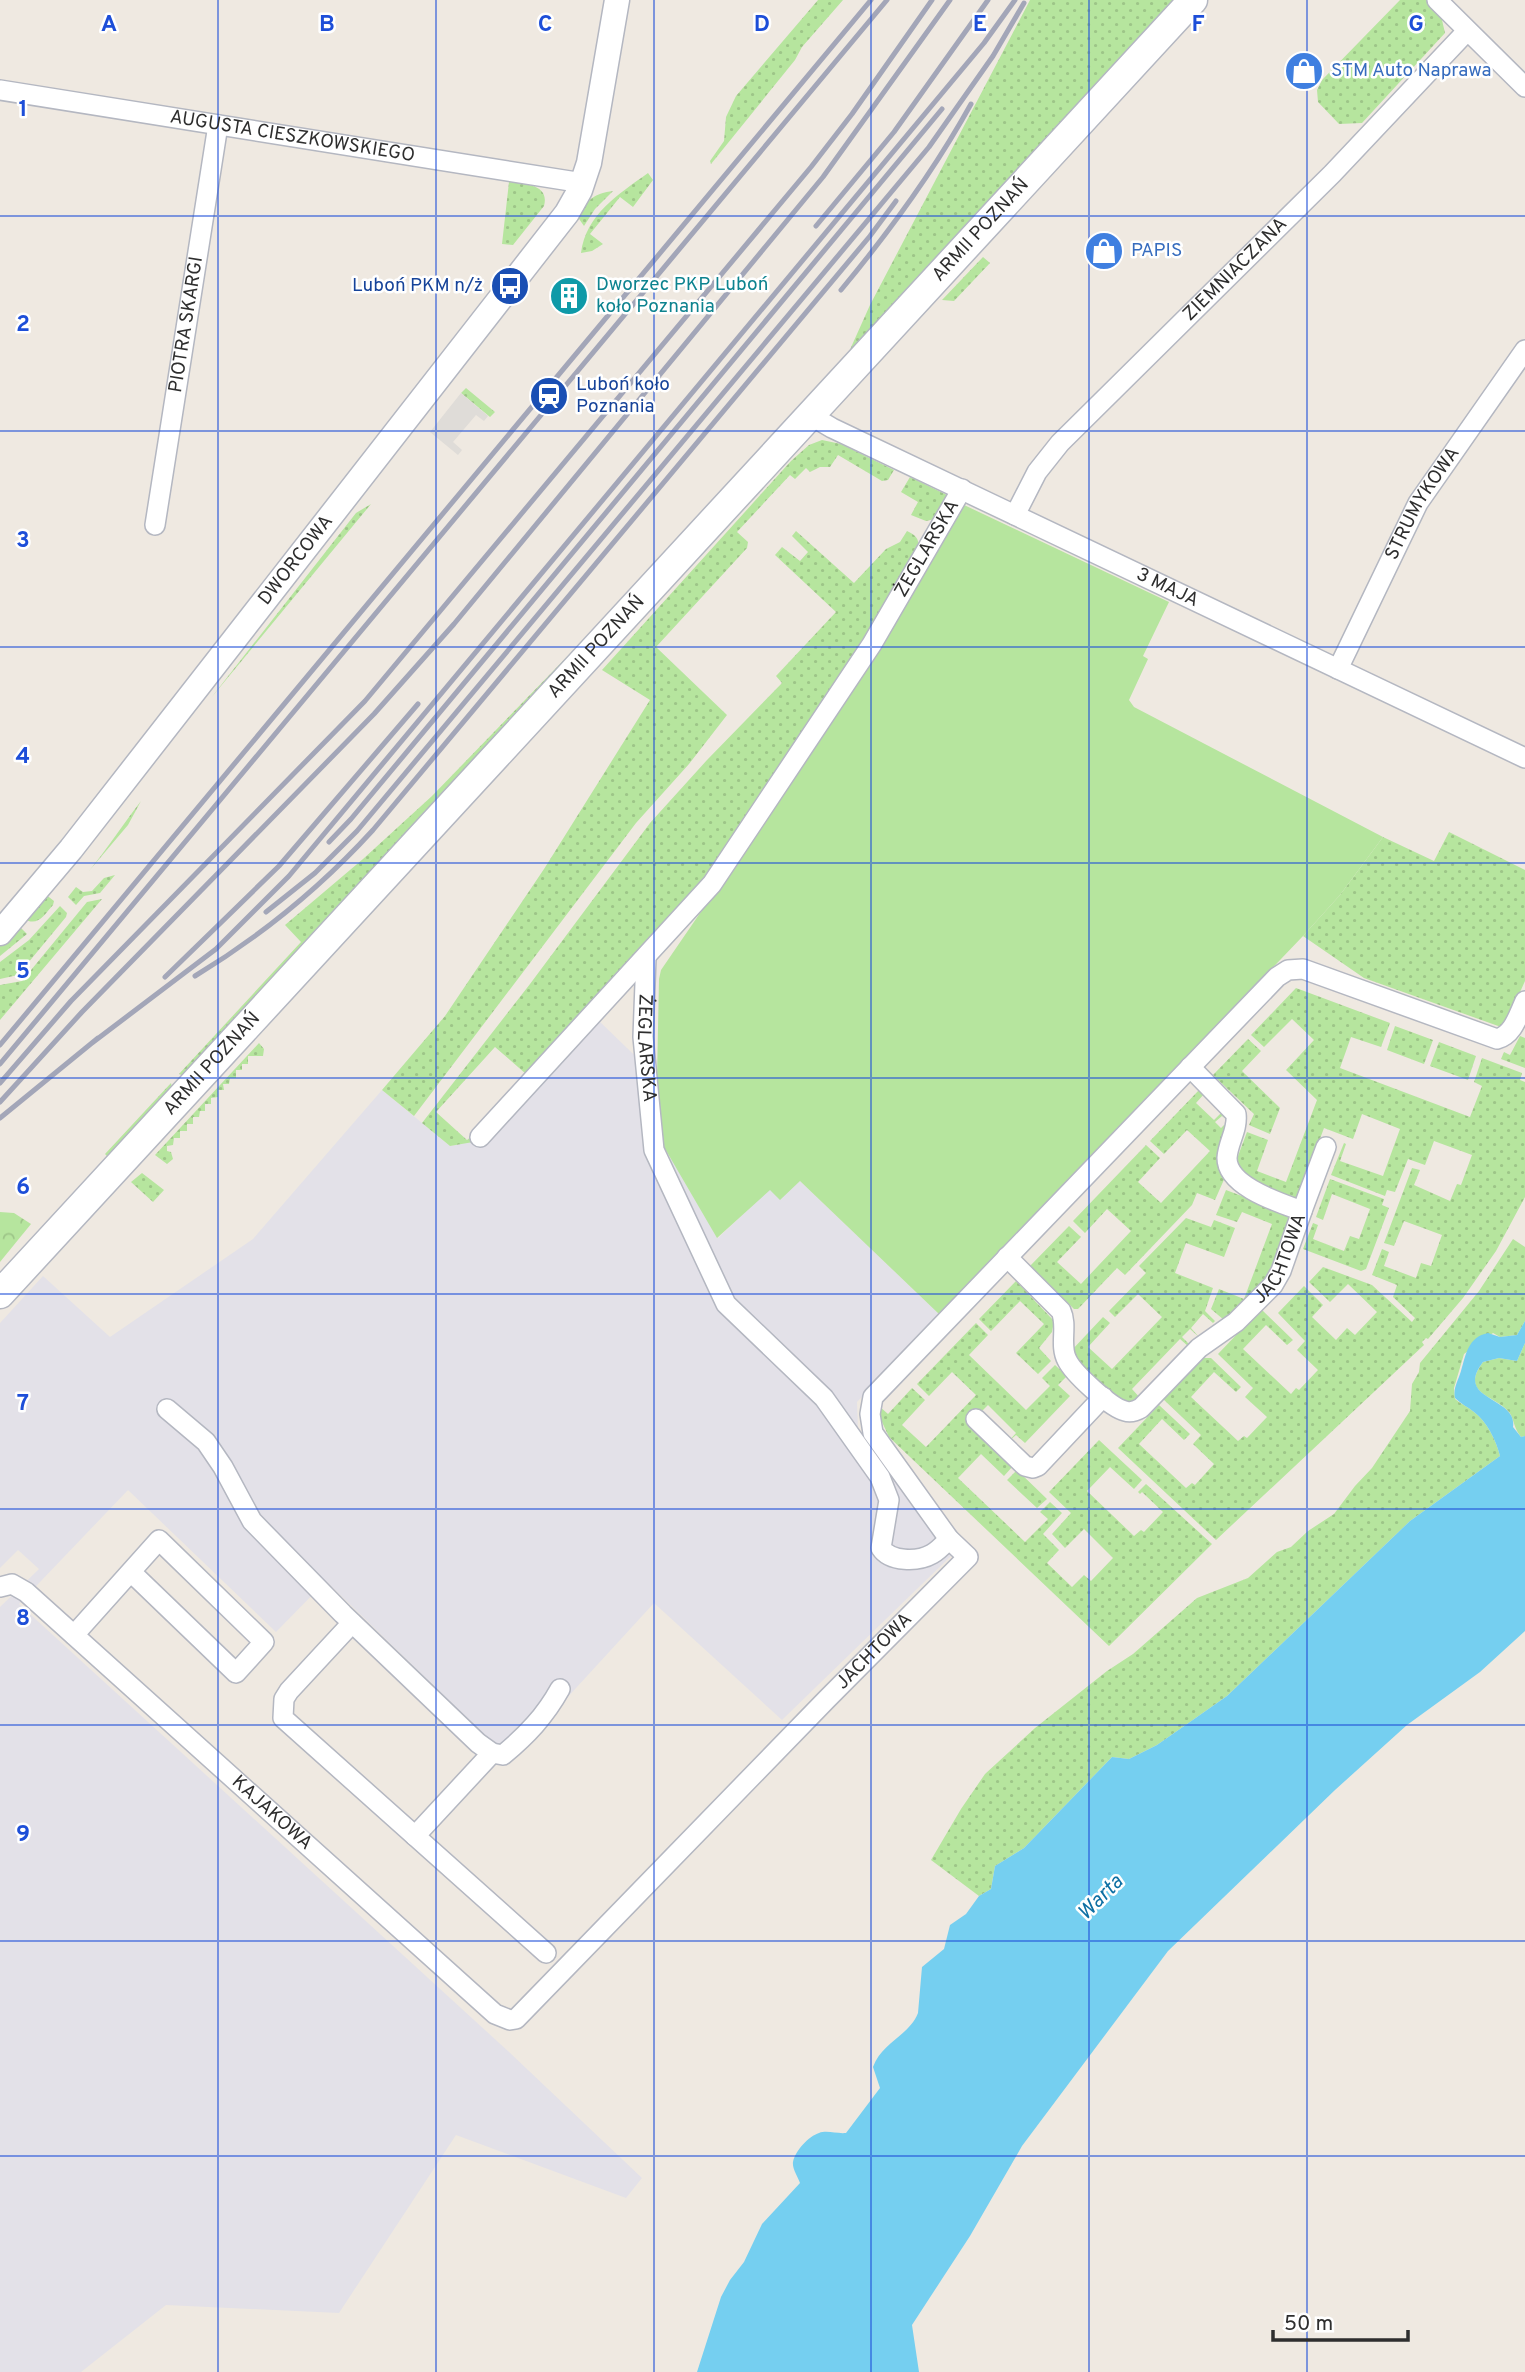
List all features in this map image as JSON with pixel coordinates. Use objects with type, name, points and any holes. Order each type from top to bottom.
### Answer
[{"type":"main road","name":"ARMII POZNAŃ","points":[[0,1294],[1194,0]]},
{"type":"street","name":"DWORCOWA","points":[[5,917],[71,849],[311,538],[557,227],[583,183],[593,148],[617,0]]},
{"type":"street","points":[[1437,0],[1525,87]]},
{"type":"street","name":"ZIEMNIACZANA","points":[[1015,515],[1037,472],[1052,451],[1332,174],[1467,31]]},
{"type":"street","name":"AUGUSTA CIESZKOWSKIEGO","points":[[0,90],[583,183]]},
{"type":"street","name":"PIOTRA SKARGI","points":[[155,525],[218,125]]},
{"type":"street","name":"STRUMYKOWA","points":[[1338,668],[1418,503],[1525,350]]},
{"type":"street","name":"3 MAJA","points":[[810,415],[832,428],[1525,758]]},
{"type":"street","name":"ŻEGLARSKA","points":[[949,1539],[932,1554],[922,1557],[897,1559],[886,1555],[881,1548],[889,1500],[880,1477],[824,1398],[726,1304],[654,1150],[643,1037],[646,957],[712,884],[872,644],[962,489]]},
{"type":"street","points":[[480,1137],[646,957]]},
{"type":"street","name":"JACHTOWA","points":[[510,2020],[522,2015],[817,1709],[968,1558],[949,1539],[877,1440],[870,1426],[873,1397],[1277,976],[1295,968],[1311,972],[1497,1039],[1505,1037],[1511,1030],[1525,1001]]},
{"type":"street","name":"JACHTOWA","points":[[1007,1257],[1061,1311],[1064,1317],[1067,1361],[1121,1410],[1129,1412],[1141,1408],[1199,1348],[1236,1322],[1278,1278],[1302,1211],[1261,1196],[1235,1174],[1229,1166],[1227,1156],[1237,1125],[1236,1114],[1190,1067]]},
{"type":"street","points":[[1302,1211],[1326,1147]]},
{"type":"street","points":[[976,1419],[1025,1466],[1033,1468],[1038,1466],[1104,1397]]},
{"type":"street","points":[[167,1409],[206,1442],[223,1467],[252,1521],[352,1623],[478,1743],[492,1753],[503,1755],[528,1734],[546,1713],[560,1689]]},
{"type":"street","points":[[74,1635],[159,1540],[264,1642],[236,1673],[131,1572]]},
{"type":"street","name":"KAJAKOWA","points":[[0,1587],[12,1584],[36,1600],[495,2014],[510,2020]]},
{"type":"street","points":[[352,1623],[289,1691],[284,1699],[283,1718],[546,1953]]},
{"type":"street","points":[[415,1836],[492,1753]]},
{"type":"shaded area","points":[[461,393],[488,416],[484,421],[476,415],[453,442],[462,450],[458,455],[430,432]]},
{"type":"shaded area","points":[[597,1019],[657,1077],[664,1147],[718,1238],[770,1189],[800,1181],[940,1315],[857,1402],[858,1430],[927,1524],[953,1554],[782,1720],[654,1603],[510,1760],[326,1581],[276,1632],[128,1490],[19,1604],[509,2052],[642,2178],[626,2198],[456,2135],[339,2313],[166,2305],[81,2372],[0,2372],[0,1607],[39,1569],[18,1550],[0,1568],[0,1323],[43,1276],[110,1337],[253,1239],[382,1090],[450,1146],[486,1139]]},
{"type":"green space","points":[[818,0],[843,0],[802,47],[795,60],[711,164],[710,161],[724,141],[726,117],[736,96]]},
{"type":"green space","points":[[1030,0],[1175,0],[844,363],[870,305]]},
{"type":"green space","points":[[1400,0],[1427,0],[1444,17],[1442,20],[1445,33],[1362,123],[1339,124],[1318,102],[1317,90],[1322,80]]},
{"type":"green space","points":[[648,173],[653,180],[633,207],[620,197],[590,234],[603,244],[592,251],[581,253],[590,227],[605,206]]},
{"type":"green space","points":[[509,182],[534,186],[540,189],[545,199],[544,206],[513,245],[502,244]]},
{"type":"green space","points":[[613,191],[595,209],[584,226],[577,216],[584,206],[592,198]]},
{"type":"green space","points":[[983,257],[990,263],[954,301],[942,300]]},
{"type":"green space","points":[[466,388],[495,412],[490,417],[461,393]]},
{"type":"green space","points":[[822,440],[841,444],[894,470],[888,480],[882,481],[838,455],[830,467],[820,467],[810,472],[806,468],[795,479],[790,475],[737,532],[748,542],[747,548],[656,647],[727,715],[689,764],[636,823],[414,1116],[382,1090],[445,1016],[544,869],[650,700],[602,670],[791,461],[809,445]]},
{"type":"green space","points":[[910,477],[947,495],[935,519],[926,521],[911,515],[918,502],[901,492]]},
{"type":"green space","points":[[371,504],[211,698],[356,513]]},
{"type":"green space","points":[[962,504],[1169,602],[1143,656],[1148,659],[1129,700],[1134,707],[1383,837],[1340,895],[1303,936],[940,1315],[800,1181],[780,1200],[770,1190],[717,1238],[664,1147],[657,1077],[659,979],[661,970],[866,671]]},
{"type":"green space","points":[[796,531],[854,583],[886,549],[900,542],[907,531],[917,539],[918,553],[708,880],[526,1074],[495,1047],[436,1112],[467,1140],[473,1135],[479,1141],[450,1146],[422,1123],[650,823],[782,683],[776,676],[836,612],[775,555],[782,547],[800,561],[808,552],[792,536]]},
{"type":"green space","points":[[591,632],[184,1076],[179,1074],[301,942],[285,925],[432,796]]},
{"type":"green space","points":[[141,801],[128,825],[89,871],[103,854]]},
{"type":"green space","points":[[1449,832],[1525,870],[1525,981],[1507,1021],[1501,1027],[1364,978],[1303,936],[1340,895],[1383,837],[1434,861]]},
{"type":"green space","points":[[115,875],[100,893],[84,896],[76,905],[68,897],[76,887],[83,892],[92,891],[104,878]]},
{"type":"green space","points":[[45,894],[54,901],[44,916],[33,922],[24,919]]},
{"type":"green space","points":[[102,899],[0,1020],[0,985],[22,981],[87,902]]},
{"type":"green space","points":[[60,906],[67,913],[66,917],[18,975],[0,979],[0,962],[29,940]]},
{"type":"green space","points":[[19,926],[27,934],[0,956],[0,946]]},
{"type":"green space","points":[[1296,988],[1390,1023],[1381,1047],[1351,1037],[1340,1068],[1470,1117],[1482,1086],[1474,1082],[1482,1058],[1522,1073],[1520,1080],[1525,1082],[1525,1197],[1496,1251],[1463,1298],[1428,1339],[1422,1342],[1424,1345],[1216,1540],[1118,1448],[1159,1405],[1190,1434],[1184,1440],[1162,1419],[1139,1444],[1186,1488],[1192,1483],[1195,1485],[1214,1464],[1193,1444],[1201,1435],[1163,1399],[1203,1358],[1211,1358],[1241,1387],[1236,1392],[1214,1372],[1191,1397],[1238,1441],[1244,1436],[1247,1438],[1267,1417],[1245,1397],[1253,1388],[1218,1354],[1261,1309],[1293,1340],[1287,1345],[1266,1325],[1243,1349],[1291,1394],[1296,1388],[1299,1390],[1318,1370],[1297,1350],[1305,1341],[1278,1313],[1304,1286],[1323,1305],[1312,1317],[1336,1340],[1347,1328],[1355,1335],[1377,1312],[1348,1284],[1330,1302],[1309,1282],[1323,1267],[1372,1285],[1412,1322],[1415,1318],[1393,1297],[1397,1285],[1372,1275],[1382,1249],[1389,1252],[1384,1266],[1416,1278],[1421,1263],[1431,1266],[1442,1235],[1404,1221],[1394,1246],[1384,1243],[1412,1168],[1420,1170],[1414,1185],[1450,1201],[1457,1184],[1461,1185],[1472,1155],[1434,1141],[1425,1165],[1408,1159],[1395,1192],[1387,1190],[1385,1196],[1331,1175],[1344,1143],[1346,1144],[1340,1161],[1383,1176],[1400,1129],[1362,1114],[1353,1139],[1324,1128],[1295,1200],[1260,1188],[1235,1164],[1247,1132],[1268,1140],[1257,1171],[1286,1182],[1317,1100],[1286,1070],[1314,1040],[1292,1019],[1264,1047],[1251,1035]]},
{"type":"green space","points":[[1395,1026],[1433,1040],[1424,1064],[1387,1050]]},
{"type":"green space","points":[[1520,1036],[1525,1038],[1525,1068],[1501,1059],[1504,1052],[1510,1055]]},
{"type":"green space","points":[[1248,1039],[1261,1051],[1242,1071],[1280,1108],[1270,1134],[1249,1125],[1254,1114],[1213,1075]]},
{"type":"green space","points":[[1439,1042],[1476,1056],[1468,1080],[1430,1066]]},
{"type":"green space","points":[[259,1043],[264,1049],[263,1056],[248,1056],[248,1064],[242,1064],[242,1070],[236,1070],[236,1078],[230,1078],[229,1084],[223,1084],[224,1090],[218,1090],[218,1097],[211,1098],[211,1104],[205,1104],[205,1111],[200,1111],[199,1117],[193,1117],[193,1124],[187,1124],[187,1131],[180,1131],[180,1138],[174,1138],[173,1145],[167,1146],[173,1159],[167,1164],[155,1155]]},
{"type":"green space","points":[[171,1083],[172,1088],[110,1159],[105,1154]]},
{"type":"green space","points":[[1200,1089],[1205,1093],[1196,1103],[1214,1120],[1223,1111],[1228,1116],[1226,1119],[1222,1116],[1215,1122],[1221,1128],[1224,1125],[1229,1129],[1226,1175],[1215,1200],[1197,1193],[1192,1205],[1125,1275],[1117,1268],[1078,1309],[1074,1309],[1030,1266],[1069,1226],[1081,1237],[1057,1262],[1081,1284],[1131,1231],[1107,1209],[1085,1233],[1073,1221],[1146,1145],[1160,1158],[1138,1182],[1161,1203],[1210,1151],[1187,1130],[1164,1154],[1150,1141]]},
{"type":"green space","points":[[142,1173],[164,1190],[153,1202],[131,1182]]},
{"type":"green space","points":[[1330,1179],[1384,1199],[1382,1205],[1389,1208],[1366,1269],[1361,1271],[1303,1249],[1313,1223],[1318,1225],[1313,1239],[1344,1251],[1350,1236],[1359,1239],[1370,1209],[1332,1194],[1323,1220],[1316,1217]]},
{"type":"green space","points":[[1226,1190],[1284,1212],[1288,1215],[1289,1223],[1270,1277],[1229,1319],[1224,1320],[1211,1309],[1219,1289],[1244,1299],[1272,1224],[1242,1212],[1237,1222],[1216,1215]]},
{"type":"green space","points":[[0,1212],[14,1213],[31,1224],[0,1262]]},
{"type":"green space","points":[[1186,1218],[1211,1227],[1214,1220],[1235,1228],[1224,1257],[1186,1243],[1175,1273],[1213,1288],[1205,1311],[1215,1321],[1213,1323],[1203,1314],[1191,1328],[1199,1337],[1190,1329],[1182,1337],[1191,1346],[1180,1339],[1132,1389],[1141,1399],[1136,1403],[1123,1404],[1075,1361],[1071,1351],[1103,1317],[1110,1323],[1088,1347],[1112,1369],[1162,1317],[1138,1294],[1115,1317],[1109,1311],[1146,1273],[1139,1266]]},
{"type":"green space","points":[[1513,1239],[1525,1247],[1525,1321],[1517,1335],[1500,1337],[1493,1333],[1464,1354],[1454,1388],[1455,1399],[1479,1416],[1487,1426],[1500,1456],[1410,1521],[1227,1696],[1157,1745],[1129,1759],[1112,1757],[1024,1848],[995,1866],[991,1889],[979,1896],[931,1860],[985,1774],[1035,1728],[1107,1671],[1133,1654],[1197,1598],[1248,1578],[1277,1552],[1291,1547],[1308,1531],[1334,1514],[1372,1468],[1410,1411],[1412,1384],[1419,1372],[1420,1363],[1479,1291]]},
{"type":"green space","points":[[1016,1281],[1054,1321],[1052,1332],[1039,1348],[1051,1361],[1038,1374],[1016,1353],[1044,1324],[1020,1301],[991,1331],[979,1319]]},
{"type":"green space","points":[[976,1323],[988,1335],[969,1355],[1026,1410],[1050,1386],[1042,1378],[1055,1365],[1067,1376],[1058,1385],[1070,1396],[1025,1443],[1016,1435],[1008,1442],[1016,1433],[988,1405],[969,1424],[1013,1466],[1004,1476],[981,1454],[958,1478],[1025,1542],[1048,1519],[1040,1512],[1050,1502],[1062,1513],[1043,1534],[1059,1550],[1047,1563],[1072,1587],[1084,1575],[1091,1581],[1113,1558],[1084,1529],[1065,1548],[1052,1534],[1071,1513],[1049,1492],[1099,1440],[1142,1480],[1134,1489],[1110,1467],[1087,1491],[1134,1536],[1141,1530],[1144,1532],[1163,1512],[1142,1492],[1138,1492],[1146,1484],[1212,1544],[1109,1646],[889,1437],[876,1409],[879,1406],[888,1414],[912,1388],[925,1400],[902,1425],[926,1447],[976,1395],[952,1372],[929,1396],[917,1384]]},
{"type":"green space","points":[[1525,1343],[1525,1436],[1521,1437],[1509,1412],[1482,1393],[1475,1381],[1483,1362],[1499,1358],[1517,1361]]},
{"type":"green space","points":[[1017,1470],[1047,1499],[1037,1508],[1007,1480]]},
{"type":"water","name":"Warta","points":[[1525,1321],[1525,1343],[1517,1361],[1499,1358],[1483,1362],[1476,1375],[1476,1384],[1481,1392],[1506,1409],[1512,1417],[1513,1427],[1521,1437],[1525,1436],[1525,1631],[1480,1672],[1407,1725],[1335,1790],[1168,1951],[1022,2146],[970,2236],[912,2325],[919,2372],[697,2372],[721,2297],[730,2280],[744,2262],[762,2224],[800,2183],[793,2165],[796,2153],[819,2133],[846,2133],[880,2088],[873,2067],[877,2058],[908,2028],[918,2013],[922,1967],[944,1949],[950,1925],[966,1914],[979,1896],[991,1889],[995,1866],[1024,1848],[1112,1757],[1129,1759],[1157,1745],[1227,1696],[1410,1521],[1500,1456],[1487,1426],[1455,1398],[1455,1388],[1466,1353],[1476,1338],[1488,1333],[1500,1337],[1517,1335]]},
{"type":"railway","points":[[0,1045],[871,0]]},
{"type":"railway","points":[[0,1064],[887,0]]},
{"type":"railway","points":[[0,1083],[71,1001],[365,701],[811,167],[852,114],[932,0]]},
{"type":"railway","points":[[0,1102],[82,1012],[374,714],[454,624],[823,177],[950,0]]},
{"type":"railway","points":[[816,226],[894,132],[988,0]]},
{"type":"railway","points":[[92,1043],[216,949],[289,876],[984,43],[1015,0]]},
{"type":"railway","points":[[266,912],[315,873],[357,831],[929,147],[993,56],[1024,3]]},
{"type":"railway","points":[[841,290],[910,200],[971,104]]},
{"type":"railway","points":[[329,842],[351,819],[942,109]]},
{"type":"railway","points":[[195,976],[289,909],[333,871],[373,830],[870,236],[896,201]]},
{"type":"railway","points":[[165,977],[279,866],[418,704]]},
{"type":"railway","points":[[0,1118],[98,1038]]},
{"type":"place","name":"STM Auto Naprawa","points":[[1304,71]]},
{"type":"place","name":"PAPIS","points":[[1104,251]]},
{"type":"place","name":"Luboń PKM n/ż","points":[[510,286]]},
{"type":"place","name":"Dworzec PKP Luboń koło Poznania","points":[[569,296]]},
{"type":"place","name":"Luboń koło Poznania","points":[[549,396]]}]
